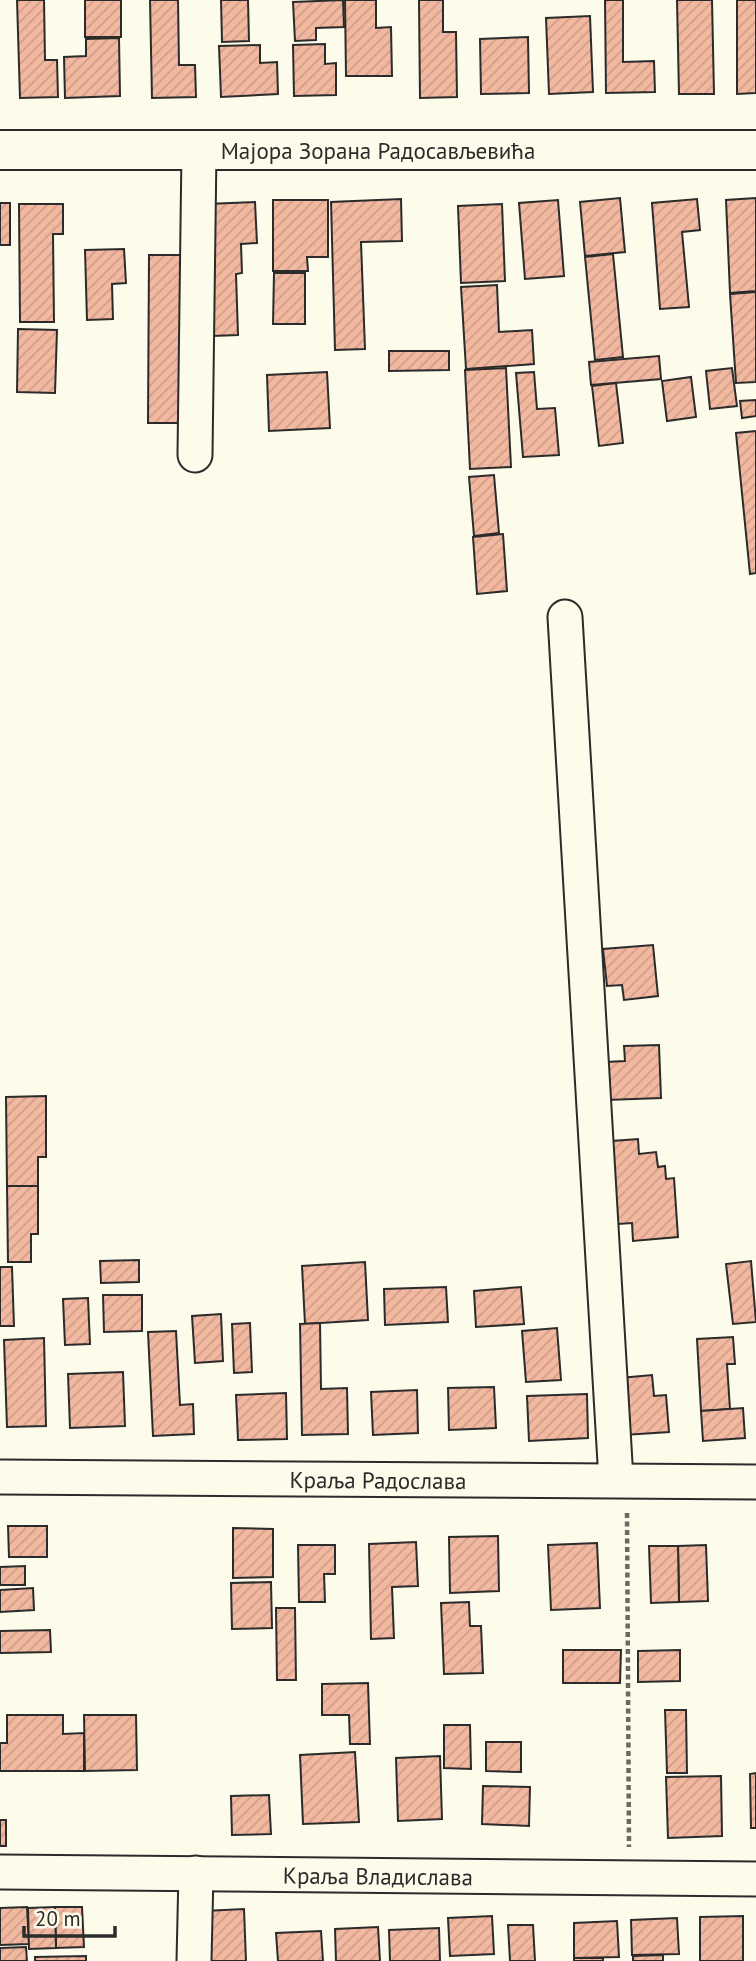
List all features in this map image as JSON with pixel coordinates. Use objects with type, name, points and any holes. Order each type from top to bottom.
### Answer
[{"type":"main road","name":"Мајора Зорана Радосављевића","points":[[0,150],[756,150]]},
{"type":"street","points":[[195,455],[199,150]]},
{"type":"street","points":[[565,617],[621,1480]]},
{"type":"street","name":"Краља Радослава","points":[[0,1477],[756,1482]]},
{"type":"street","name":"Краља Владислава","points":[[0,1872],[756,1879]]},
{"type":"street","points":[[194,1961],[196,1873]]},
{"type":"path","points":[[621,1480],[629,1878]]},
{"type":"building","points":[[17,0],[44,0],[45,60],[57,60],[58,97],[20,98]]},
{"type":"building","points":[[85,0],[121,0],[121,37],[85,37]]},
{"type":"building","points":[[150,0],[178,0],[179,65],[195,65],[196,97],[152,98]]},
{"type":"building","points":[[221,0],[248,0],[249,41],[222,42]]},
{"type":"building","points":[[343,0],[344,27],[316,28],[316,40],[295,41],[293,2]]},
{"type":"building","points":[[345,0],[376,0],[376,28],[391,27],[392,76],[346,76]]},
{"type":"building","points":[[419,0],[443,0],[443,32],[456,32],[457,97],[420,98]]},
{"type":"building","points":[[605,0],[623,0],[623,62],[654,61],[655,92],[606,93]]},
{"type":"building","points":[[677,0],[712,0],[714,94],[679,94]]},
{"type":"building","points":[[737,0],[756,0],[756,93],[737,94]]},
{"type":"building","points":[[590,16],[593,92],[549,94],[546,18]]},
{"type":"building","points":[[528,37],[529,93],[481,94],[480,39]]},
{"type":"building","points":[[119,38],[120,96],[65,98],[64,57],[86,56],[86,39]]},
{"type":"building","points":[[325,44],[325,64],[336,63],[336,95],[294,96],[293,45]]},
{"type":"building","points":[[260,45],[260,63],[277,62],[278,94],[221,97],[219,46]]},
{"type":"building","points":[[620,198],[625,252],[585,256],[580,202]]},
{"type":"building","points":[[756,198],[756,291],[730,293],[726,200]]},
{"type":"building","points":[[401,199],[402,241],[361,242],[365,349],[335,350],[331,202]]},
{"type":"building","points":[[697,199],[700,230],[682,232],[689,307],[660,309],[652,203]]},
{"type":"building","points":[[273,200],[328,200],[328,257],[307,257],[308,271],[273,271]]},
{"type":"building","points":[[558,200],[564,276],[525,279],[519,203]]},
{"type":"building","points":[[255,202],[257,243],[241,244],[242,273],[236,274],[238,335],[212,336],[207,204]]},
{"type":"building","points":[[0,203],[10,203],[10,245],[0,245]]},
{"type":"building","points":[[19,204],[63,204],[63,234],[53,234],[54,322],[20,322]]},
{"type":"building","points":[[502,204],[505,281],[461,283],[458,206]]},
{"type":"building","points":[[124,249],[126,283],[112,284],[113,319],[87,320],[85,250]]},
{"type":"building","points":[[613,254],[623,357],[595,360],[585,257]]},
{"type":"building","points":[[149,255],[192,255],[191,423],[148,423]]},
{"type":"building","points":[[274,273],[305,273],[305,324],[273,324]]},
{"type":"building","points":[[497,285],[499,332],[532,330],[534,364],[466,369],[461,287]]},
{"type":"building","points":[[756,292],[756,382],[736,383],[730,294]]},
{"type":"building","points":[[18,329],[57,330],[55,393],[17,392]]},
{"type":"building","points":[[389,351],[449,351],[449,370],[389,371]]},
{"type":"building","points":[[659,356],[661,379],[591,385],[589,362]]},
{"type":"building","points":[[506,368],[511,467],[470,469],[465,370]]},
{"type":"building","points":[[732,368],[737,406],[710,409],[706,371]]},
{"type":"building","points":[[327,372],[330,428],[269,431],[267,375]]},
{"type":"building","points":[[534,372],[537,409],[555,408],[559,455],[523,457],[516,373]]},
{"type":"building","points":[[691,377],[696,417],[667,421],[662,381]]},
{"type":"building","points":[[616,383],[623,443],[599,446],[592,386]]},
{"type":"building","points":[[756,400],[756,416],[742,418],[740,401]]},
{"type":"building","points":[[756,431],[756,573],[750,574],[736,433]]},
{"type":"building","points":[[494,475],[499,533],[474,536],[469,477]]},
{"type":"building","points":[[503,534],[507,591],[477,594],[473,537]]},
{"type":"building","points":[[653,945],[658,996],[624,1000],[622,985],[607,986],[603,949]]},
{"type":"building","points":[[659,1045],[661,1098],[607,1100],[606,1062],[625,1061],[624,1046]]},
{"type":"building","points":[[46,1096],[46,1157],[38,1157],[38,1186],[7,1186],[6,1097]]},
{"type":"building","points":[[638,1139],[639,1154],[656,1152],[658,1167],[665,1166],[666,1179],[674,1178],[678,1237],[633,1241],[632,1223],[618,1224],[612,1141]]},
{"type":"building","points":[[7,1186],[38,1186],[38,1234],[31,1234],[31,1262],[8,1262]]},
{"type":"building","points":[[139,1260],[139,1282],[101,1283],[100,1261]]},
{"type":"building","points":[[751,1261],[756,1322],[733,1324],[726,1264]]},
{"type":"building","points":[[365,1262],[368,1320],[305,1324],[302,1266]]},
{"type":"building","points":[[0,1267],[12,1267],[14,1326],[0,1326]]},
{"type":"building","points":[[446,1287],[448,1322],[385,1325],[384,1289]]},
{"type":"building","points":[[521,1287],[524,1324],[476,1327],[474,1291]]},
{"type":"building","points":[[103,1295],[142,1295],[142,1331],[104,1332]]},
{"type":"building","points":[[88,1298],[90,1344],[65,1345],[63,1299]]},
{"type":"building","points":[[221,1314],[223,1361],[195,1363],[192,1316]]},
{"type":"building","points":[[250,1323],[252,1372],[234,1373],[232,1324]]},
{"type":"building","points":[[320,1323],[321,1389],[347,1388],[348,1434],[302,1435],[300,1324]]},
{"type":"building","points":[[557,1328],[561,1380],[526,1382],[522,1331]]},
{"type":"building","points":[[176,1331],[180,1405],[193,1404],[194,1434],[153,1436],[148,1332]]},
{"type":"building","points":[[733,1337],[735,1364],[727,1364],[730,1409],[701,1411],[697,1339]]},
{"type":"building","points":[[44,1338],[46,1426],[7,1427],[4,1340]]},
{"type":"building","points":[[123,1372],[125,1426],[70,1428],[68,1374]]},
{"type":"building","points":[[652,1375],[654,1396],[666,1395],[669,1432],[624,1435],[620,1378]]},
{"type":"building","points":[[494,1387],[496,1428],[449,1430],[448,1388]]},
{"type":"building","points":[[417,1390],[418,1433],[373,1435],[371,1392]]},
{"type":"building","points":[[286,1393],[287,1439],[238,1440],[236,1395]]},
{"type":"building","points":[[587,1394],[588,1438],[529,1441],[527,1396]]},
{"type":"building","points":[[743,1408],[745,1438],[703,1441],[701,1411]]},
{"type":"building","points":[[8,1526],[47,1526],[47,1557],[9,1557]]},
{"type":"building","points":[[233,1528],[273,1529],[273,1577],[233,1578]]},
{"type":"building","points":[[498,1536],[499,1591],[450,1593],[449,1537]]},
{"type":"building","points":[[416,1542],[418,1586],[392,1587],[394,1638],[371,1639],[369,1544]]},
{"type":"building","points":[[597,1543],[600,1608],[551,1610],[548,1545]]},
{"type":"building","points":[[298,1545],[335,1545],[335,1574],[324,1574],[325,1602],[299,1602]]},
{"type":"building","points":[[706,1545],[708,1601],[679,1602],[678,1546]]},
{"type":"building","points":[[649,1546],[678,1546],[679,1602],[651,1603]]},
{"type":"building","points":[[25,1566],[25,1585],[0,1585],[0,1567]]},
{"type":"building","points":[[271,1582],[272,1628],[232,1629],[231,1583]]},
{"type":"building","points":[[33,1588],[34,1610],[0,1612],[0,1590]]},
{"type":"building","points":[[469,1602],[470,1626],[481,1626],[483,1673],[444,1674],[441,1603]]},
{"type":"building","points":[[276,1608],[295,1608],[296,1680],[277,1680]]},
{"type":"building","points":[[50,1630],[51,1652],[0,1653],[0,1631]]},
{"type":"building","points":[[563,1650],[621,1650],[620,1683],[563,1683]]},
{"type":"building","points":[[680,1650],[680,1681],[638,1682],[638,1651]]},
{"type":"building","points":[[368,1683],[370,1744],[350,1744],[349,1715],[322,1715],[322,1684]]},
{"type":"building","points":[[665,1710],[686,1710],[687,1773],[667,1773]]},
{"type":"building","points":[[7,1715],[63,1715],[63,1734],[84,1733],[84,1771],[0,1771],[0,1743],[7,1743]]},
{"type":"building","points":[[84,1715],[136,1715],[137,1770],[85,1771]]},
{"type":"building","points":[[444,1725],[470,1725],[471,1769],[444,1768]]},
{"type":"building","points":[[486,1742],[521,1742],[521,1772],[486,1771]]},
{"type":"building","points":[[355,1752],[359,1822],[303,1824],[300,1755]]},
{"type":"building","points":[[440,1756],[442,1819],[398,1821],[396,1758]]},
{"type":"building","points":[[756,1773],[756,1828],[751,1828],[750,1774]]},
{"type":"building","points":[[721,1776],[722,1836],[668,1838],[666,1777]]},
{"type":"building","points":[[483,1786],[530,1787],[529,1826],[482,1824]]},
{"type":"building","points":[[269,1795],[271,1834],[232,1835],[231,1796]]},
{"type":"building","points":[[0,1820],[6,1820],[6,1846],[0,1846]]},
{"type":"building","points":[[27,1907],[29,1944],[0,1945],[0,1908]]},
{"type":"building","points":[[55,1907],[82,1907],[84,1947],[56,1948]]},
{"type":"building","points":[[55,1907],[56,1948],[29,1949],[28,1908]]},
{"type":"building","points":[[244,1909],[246,1961],[206,1961],[204,1911]]},
{"type":"building","points":[[492,1916],[494,1954],[450,1956],[448,1918]]},
{"type":"building","points":[[743,1916],[743,1961],[700,1961],[700,1917]]},
{"type":"building","points":[[677,1918],[679,1954],[632,1955],[631,1920]]},
{"type":"building","points":[[617,1921],[619,1957],[574,1958],[574,1923]]},
{"type":"building","points":[[508,1925],[533,1925],[535,1961],[510,1961]]},
{"type":"building","points":[[378,1927],[380,1961],[336,1961],[335,1929]]},
{"type":"building","points":[[439,1928],[440,1961],[390,1961],[389,1930]]},
{"type":"building","points":[[321,1931],[323,1961],[278,1961],[276,1933]]},
{"type":"building","points":[[26,1947],[27,1961],[0,1961],[0,1948]]},
{"type":"building","points":[[663,1955],[663,1961],[633,1961],[633,1956]]},
{"type":"building","points":[[86,1956],[86,1961],[35,1961],[35,1957]]},
{"type":"building","points":[[574,1958],[603,1958],[603,1961],[574,1961]]}]
